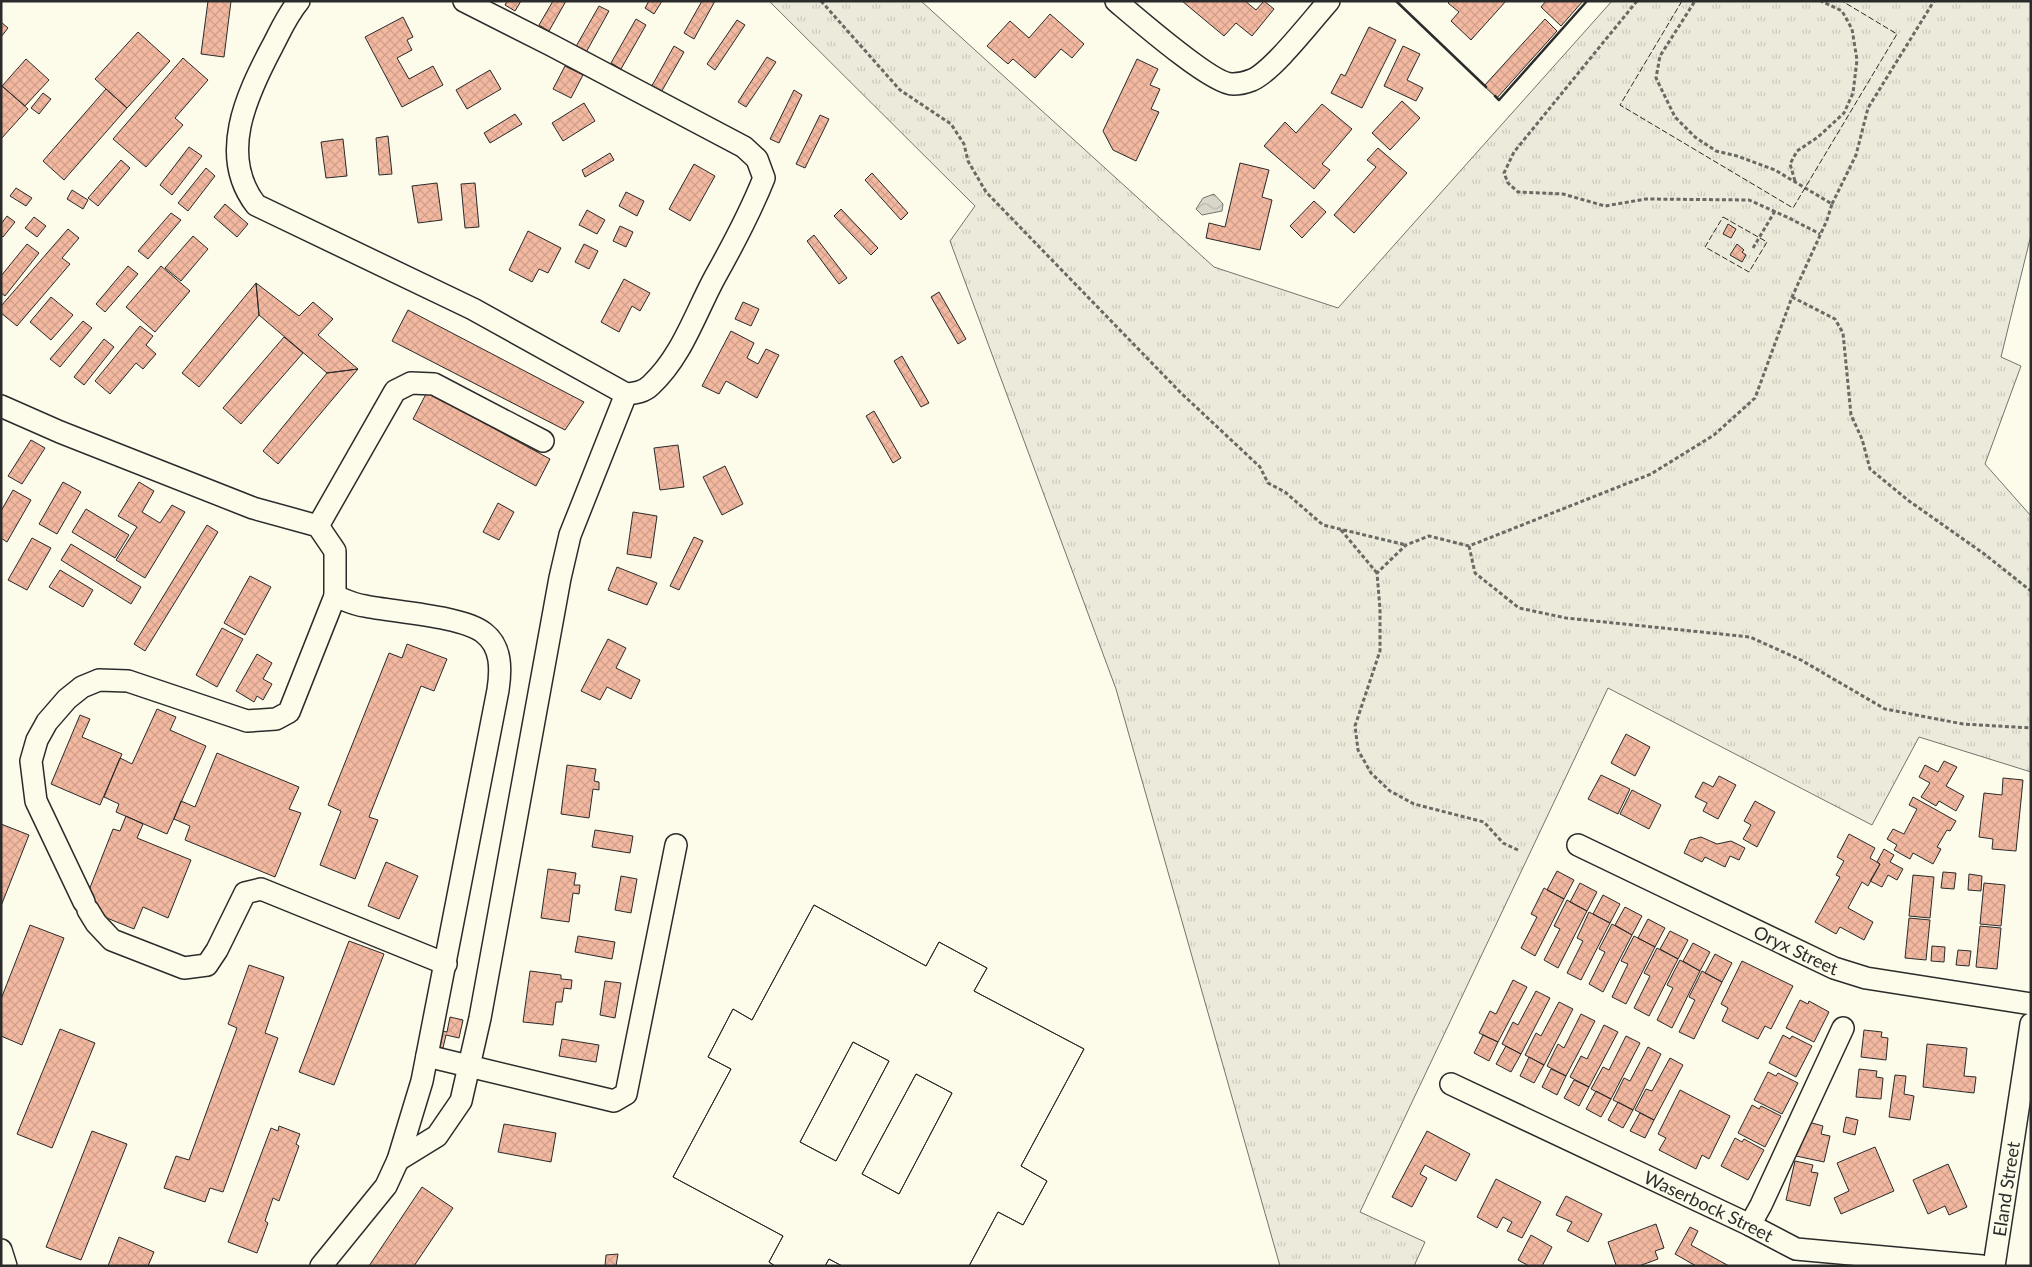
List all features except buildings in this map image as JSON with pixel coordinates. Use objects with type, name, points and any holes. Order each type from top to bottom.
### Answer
[{"type":"street","points":[[299,1],[287,18],[267,57],[250,92],[242,117],[237,150],[239,174],[246,192],[256,205],[473,309],[626,394],[641,392],[650,386],[665,369],[690,332],[715,278],[750,213],[764,178],[757,159],[744,147],[464,1]]},
{"type":"street","points":[[1116,1],[1204,70],[1221,81],[1233,84],[1253,79],[1273,64],[1329,1]]},
{"type":"street","points":[[318,526],[395,390],[411,383],[434,384],[543,441]]},
{"type":"street","points":[[398,1160],[437,1136],[461,1101],[480,1018],[568,543],[626,394]]},
{"type":"street","points":[[1,406],[60,432],[254,508],[318,526],[334,551],[335,596],[289,712],[276,719],[248,721],[128,681],[99,680],[82,687],[67,699],[48,722],[37,740],[31,761],[36,801],[96,923],[112,940],[184,968],[207,965],[217,950],[245,893],[261,889],[446,964]]},
{"type":"street","points":[[321,1266],[386,1186],[398,1160],[422,1081],[446,964],[501,669],[496,650],[485,633],[467,624],[364,606],[335,596]]},
{"type":"street","points":[[427,1056],[614,1101],[626,1094],[676,845]]},
{"type":"street","name":"Oryx Street","points":[[1578,845],[1834,968],[1866,978],[2031,1004]]},
{"type":"street","name":"Eland Street","points":[[1994,1266],[2031,1024]]},
{"type":"street","points":[[1750,1225],[1761,1205],[1842,1028]]},
{"type":"street","name":"Waserbock Street","points":[[1452,1084],[1750,1225],[1792,1257],[1982,1266]]},
{"type":"street","points":[[1,1250],[6,1266]]},
{"type":"path","points":[[821,1],[900,90],[951,124],[964,144],[968,161],[986,192],[1180,392],[1260,467],[1268,483],[1285,492],[1323,525],[1406,545]]},
{"type":"path","points":[[1637,1],[1514,152],[1504,173],[1508,182],[1518,192],[1563,194],[1605,206],[1646,199],[1749,200],[1820,234]]},
{"type":"path","points":[[1695,1],[1660,56],[1656,78],[1676,117],[1695,136],[1716,151],[1737,156],[1775,170],[1832,204]]},
{"type":"path","points":[[1795,181],[1790,164],[1797,151],[1818,137],[1844,113],[1853,93],[1857,60],[1852,29],[1842,11],[1822,1]]},
{"type":"path","points":[[1377,573],[1406,545],[1430,536],[1469,546],[1651,474],[1714,435],[1755,398],[1792,297],[1832,204],[1856,155],[1868,108],[1934,1]]},
{"type":"path","points":[[1752,248],[1774,211]]},
{"type":"path","points":[[1792,297],[1835,319],[1843,333],[1851,415],[1862,439],[1870,468],[1909,501],[1983,553],[2031,591]]},
{"type":"path","points":[[1340,529],[1377,573],[1380,610],[1380,651],[1355,726],[1358,750],[1372,773],[1390,791],[1414,804],[1484,822],[1503,843],[1518,850]]},
{"type":"path","points":[[1469,546],[1475,573],[1519,608],[1566,618],[1750,637],[1801,660],[1885,709],[1963,724],[2031,728]]},
{"type":"green space","points":[[769,1],[921,1],[1214,267],[1338,308],[1612,1],[2031,1],[2031,235],[2001,357],[2021,366],[1985,464],[2031,516],[2031,772],[1919,737],[1872,825],[1608,688],[1360,1212],[1425,1242],[1414,1266],[1280,1266],[1116,689],[950,241],[975,206]]},
{"type":"water","points":[[1214,194],[1223,204],[1222,211],[1202,215],[1196,209],[1203,198]]},
{"type":"fence","points":[[1682,1],[1620,105],[1793,208],[1897,34],[1842,1]]},
{"type":"fence","points":[[1723,217],[1767,242],[1749,272],[1705,247],[1723,217]]},
{"type":"wall","points":[[1396,1],[1486,87]]},
{"type":"wall","points":[[1495,96],[1499,100],[1587,1]]}]
